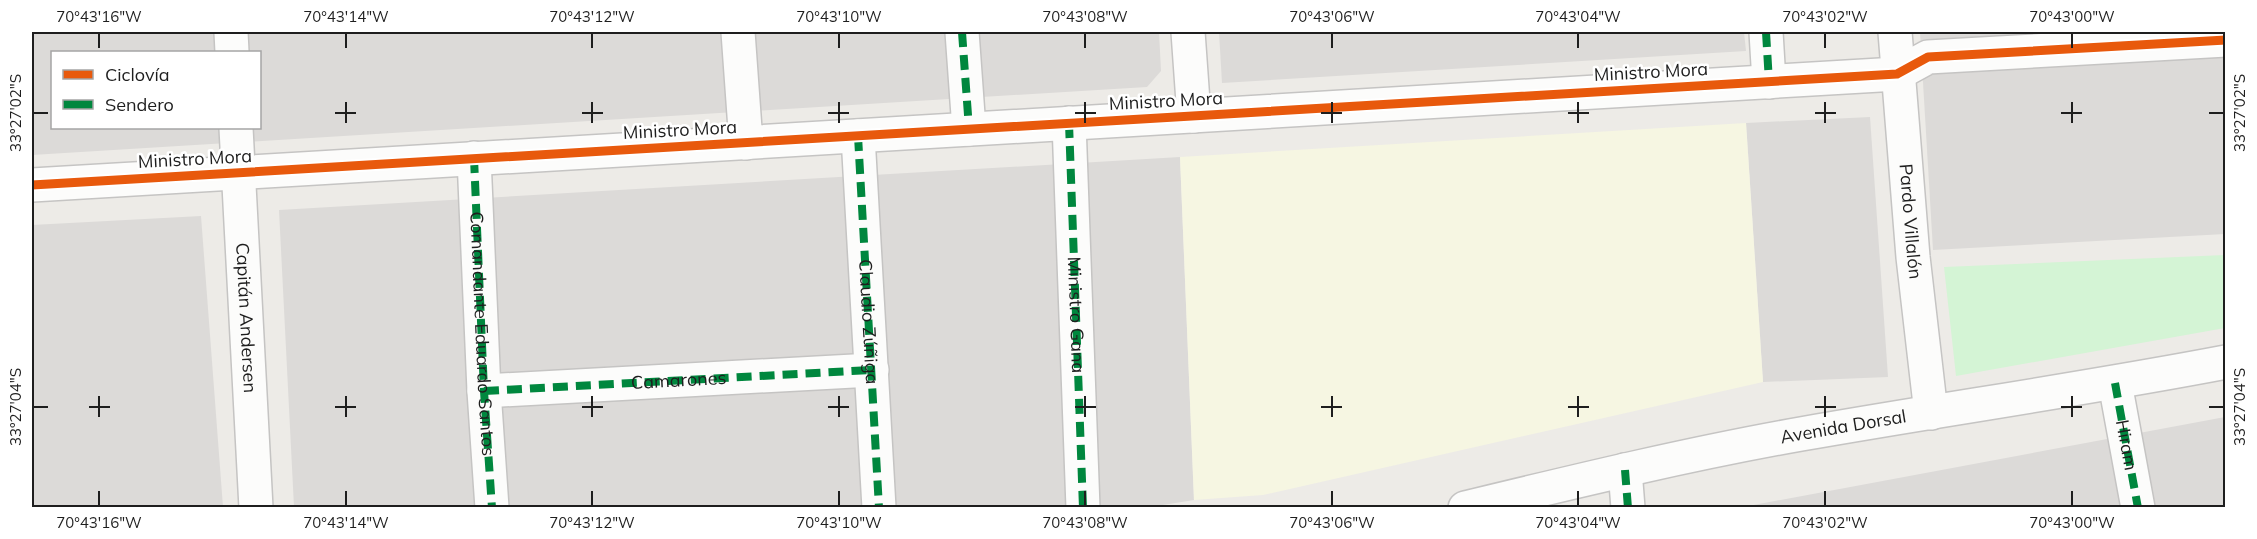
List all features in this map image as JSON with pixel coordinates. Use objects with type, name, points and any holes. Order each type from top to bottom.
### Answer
[{"type":"street","points":[[231,32],[232,51]]},
{"type":"street","points":[[738,32],[746,142]]},
{"type":"street","points":[[962,32],[969,129]]},
{"type":"street","points":[[1188,32],[1194,116]]},
{"type":"street","points":[[1766,32],[1769,82]]},
{"type":"street","name":"Pardo Villalón","points":[[1895,32],[1914,268],[1931,413]]},
{"type":"street","name":"Ministro Mora","points":[[32,185],[1898,74],[1928,57],[2226,40]]},
{"type":"street","name":"Ministro Gana","points":[[1069,123],[1083,507]]},
{"type":"street","name":"Capitán Andersen","points":[[236,129],[256,507]]},
{"type":"street","name":"Claudio Zúñiga","points":[[858,136],[879,507]]},
{"type":"street","name":"Comandante Eduardo Santos","points":[[474,158],[484,391],[492,507]]},
{"type":"street","name":"Avenida Dorsal","points":[[1465,507],[1625,470],[1801,434],[2115,383],[2226,362]]},
{"type":"street","name":"Camarones","points":[[484,391],[872,370]]},
{"type":"street","name":"Hiram","points":[[2115,383],[2138,507]]},
{"type":"street","points":[[1625,470],[1628,507]]},
{"type":"shaded area","points":[[32,32],[1159,32],[1161,71],[1147,87],[32,155]]},
{"type":"shaded area","points":[[1219,32],[1744,32],[1746,51],[1222,83]]},
{"type":"shaded area","points":[[1920,32],[2225,32],[2225,234],[1933,250]]},
{"type":"shaded area","points":[[1870,117],[1888,377],[1763,382],[1746,123]]},
{"type":"shaded area","points":[[1746,123],[1763,382],[1263,495],[1194,500],[1180,157]]},
{"type":"shaded area","points":[[1180,157],[1194,500],[1144,508],[294,507],[279,210]]},
{"type":"shaded area","points":[[201,216],[223,507],[32,507],[32,225]]},
{"type":"shaded area","points":[[2225,417],[2225,507],[1743,507]]},
{"type":"green space","points":[[2225,255],[2225,328],[1956,376],[1944,267]]},
{"type":"marked path","points":[[962,32],[969,129]]},
{"type":"marked path","points":[[1766,32],[1769,82]]},
{"type":"marked path","points":[[1069,123],[1083,508]]},
{"type":"marked path","points":[[858,136],[879,508]]},
{"type":"marked path","points":[[474,158],[484,391],[492,508]]},
{"type":"marked path","points":[[484,391],[872,370]]},
{"type":"marked path","points":[[2115,383],[2138,508]]},
{"type":"marked path","points":[[1625,470],[1628,508]]},
{"type":"cycle path","points":[[32,185],[1897,74],[1928,57],[2226,40]]}]
